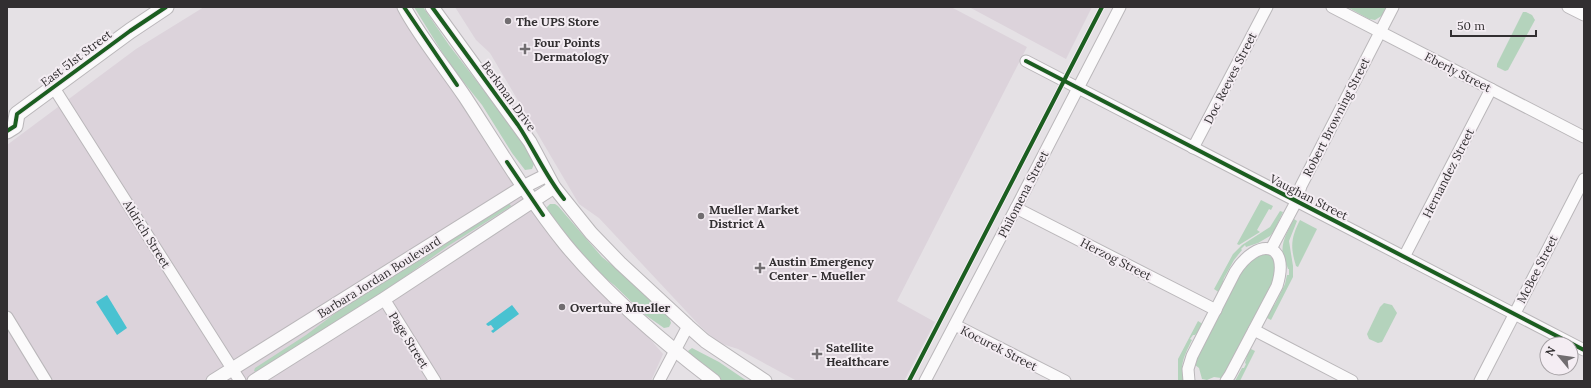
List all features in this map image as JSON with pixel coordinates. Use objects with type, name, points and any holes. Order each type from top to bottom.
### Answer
[{"type":"main road","name":"East 51st Street","points":[[7,131],[14,126],[12,113],[54,88],[130,31],[166,7]]},
{"type":"street","points":[[404,7],[523,187],[549,223],[589,271],[614,297],[674,350],[714,381]]},
{"type":"street","name":"Berkman Drive","points":[[432,7],[530,142],[554,187],[591,233],[620,263],[705,341],[764,381]]},
{"type":"street","name":"Philomena Street","points":[[925,381],[1120,7]]},
{"type":"street","name":"Doc Reeves Street","points":[[1193,148],[1267,7]]},
{"type":"street","name":"Eberly Street","points":[[1332,7],[1584,138]]},
{"type":"street","name":"Robert Browning Street","points":[[1271,250],[1296,202],[1301,186],[1394,7]]},
{"type":"street","points":[[1568,7],[1584,15]]},
{"type":"street","name":"Vaughan Street","points":[[1026,61],[1584,350]]},
{"type":"street","name":"Aldrich Street","points":[[54,88],[240,381]]},
{"type":"street","name":"Hernandez Street","points":[[1404,257],[1491,89]]},
{"type":"street","name":"Barbara Jordan Boulevard","points":[[213,381],[523,187],[547,175]]},
{"type":"street","name":"McBee Street","points":[[1480,381],[1584,179]]},
{"type":"street","name":"Barbara Jordan Boulevard","points":[[254,381],[384,299],[554,187]]},
{"type":"street","name":"Herzog Street","points":[[1016,208],[1216,310]]},
{"type":"street","points":[[1189,381],[1188,369],[1192,356],[1242,261],[1250,254],[1260,249],[1271,250],[1278,255],[1281,265],[1277,286],[1226,381]]},
{"type":"street","name":"Page Street","points":[[384,299],[435,381]]},
{"type":"street","points":[[7,317],[46,381]]},
{"type":"street","name":"Kocurek Street","points":[[955,325],[1065,381]]},
{"type":"street","points":[[659,381],[688,326]]},
{"type":"street","points":[[1254,330],[1352,381]]},
{"type":"shaded area","points":[[204,7],[404,7],[487,133],[614,297],[663,354],[651,381],[7,381],[7,145],[136,49]]},
{"type":"shaded area","points":[[455,7],[951,7],[1027,47],[897,301],[935,322],[904,381],[797,381],[738,349],[719,343],[701,327],[599,218],[579,204],[490,53],[476,40]]},
{"type":"shaded area","points":[[969,7],[1092,7],[1066,59]]},
{"type":"green space","points":[[414,7],[423,7],[449,45],[518,135],[533,161],[534,164],[532,169],[525,170],[512,153],[482,105],[450,65]]},
{"type":"green space","points":[[1347,7],[1386,7],[1383,15],[1375,20],[1369,19]]},
{"type":"green space","points":[[1523,12],[1532,15],[1535,20],[1508,70],[1505,71],[1497,67],[1497,64]]},
{"type":"green space","points":[[1261,200],[1273,206],[1271,210],[1269,209],[1257,230],[1260,232],[1239,245],[1237,244]]},
{"type":"green space","points":[[509,203],[511,206],[510,207],[448,246],[389,288],[257,372],[254,371],[255,368],[306,335],[345,306]]},
{"type":"green space","points":[[550,204],[555,204],[558,206],[602,257],[629,279],[669,317],[671,323],[669,327],[664,328],[644,314],[614,285],[591,267],[547,211],[547,207]]},
{"type":"green space","points":[[1280,211],[1283,212],[1270,236],[1258,243],[1246,247],[1245,245],[1234,260],[1224,278],[1220,293],[1214,289],[1233,254],[1242,245],[1270,227]]},
{"type":"green space","points":[[1294,219],[1297,221],[1289,241],[1293,266],[1293,277],[1271,320],[1265,317],[1275,304],[1285,284],[1287,275],[1289,275],[1289,269],[1284,260],[1282,249],[1284,239]]},
{"type":"green space","points":[[1300,220],[1317,229],[1298,267],[1296,266],[1294,259],[1292,242]]},
{"type":"green space","points":[[1266,253],[1273,259],[1275,264],[1273,283],[1226,373],[1221,378],[1214,377],[1207,380],[1202,379],[1199,368],[1195,365],[1197,358],[1240,272],[1249,260]]},
{"type":"green space","points":[[1384,303],[1392,305],[1397,313],[1382,342],[1378,343],[1369,339],[1367,334],[1380,307]]},
{"type":"green space","points":[[1198,321],[1204,325],[1190,339],[1192,340],[1183,360],[1182,366],[1185,381],[1178,381],[1178,359]]},
{"type":"green space","points":[[692,348],[719,362],[747,381],[721,381],[691,356],[688,351]]},
{"type":"green space","points":[[1249,348],[1255,351],[1240,381],[1235,381],[1246,364]]},
{"type":"water","points":[[107,295],[127,328],[117,335],[96,302]]},
{"type":"water","points":[[512,305],[519,314],[493,333],[491,331],[494,329],[491,325],[488,326],[486,324]]},
{"type":"cycle path","points":[[7,131],[15,126],[17,114],[130,31],[166,7]]},
{"type":"cycle path","points":[[404,7],[457,85]]},
{"type":"cycle path","points":[[432,7],[518,125],[551,182],[564,199]]},
{"type":"cycle path","points":[[909,381],[1102,7]]},
{"type":"cycle path","points":[[1026,61],[1584,350]]},
{"type":"cycle path","points":[[507,162],[543,215]]},
{"type":"place","name":"The UPS Store","points":[[508,21]]},
{"type":"place","name":"Four Points Dermatology","points":[[525,49]]},
{"type":"place","name":"Mueller Market District A","points":[[701,216]]},
{"type":"place","name":"Austin Emergency Center - Mueller","points":[[760,268]]},
{"type":"place","name":"Overture Mueller","points":[[562,307]]},
{"type":"place","name":"Satellite Healthcare","points":[[817,354]]}]
